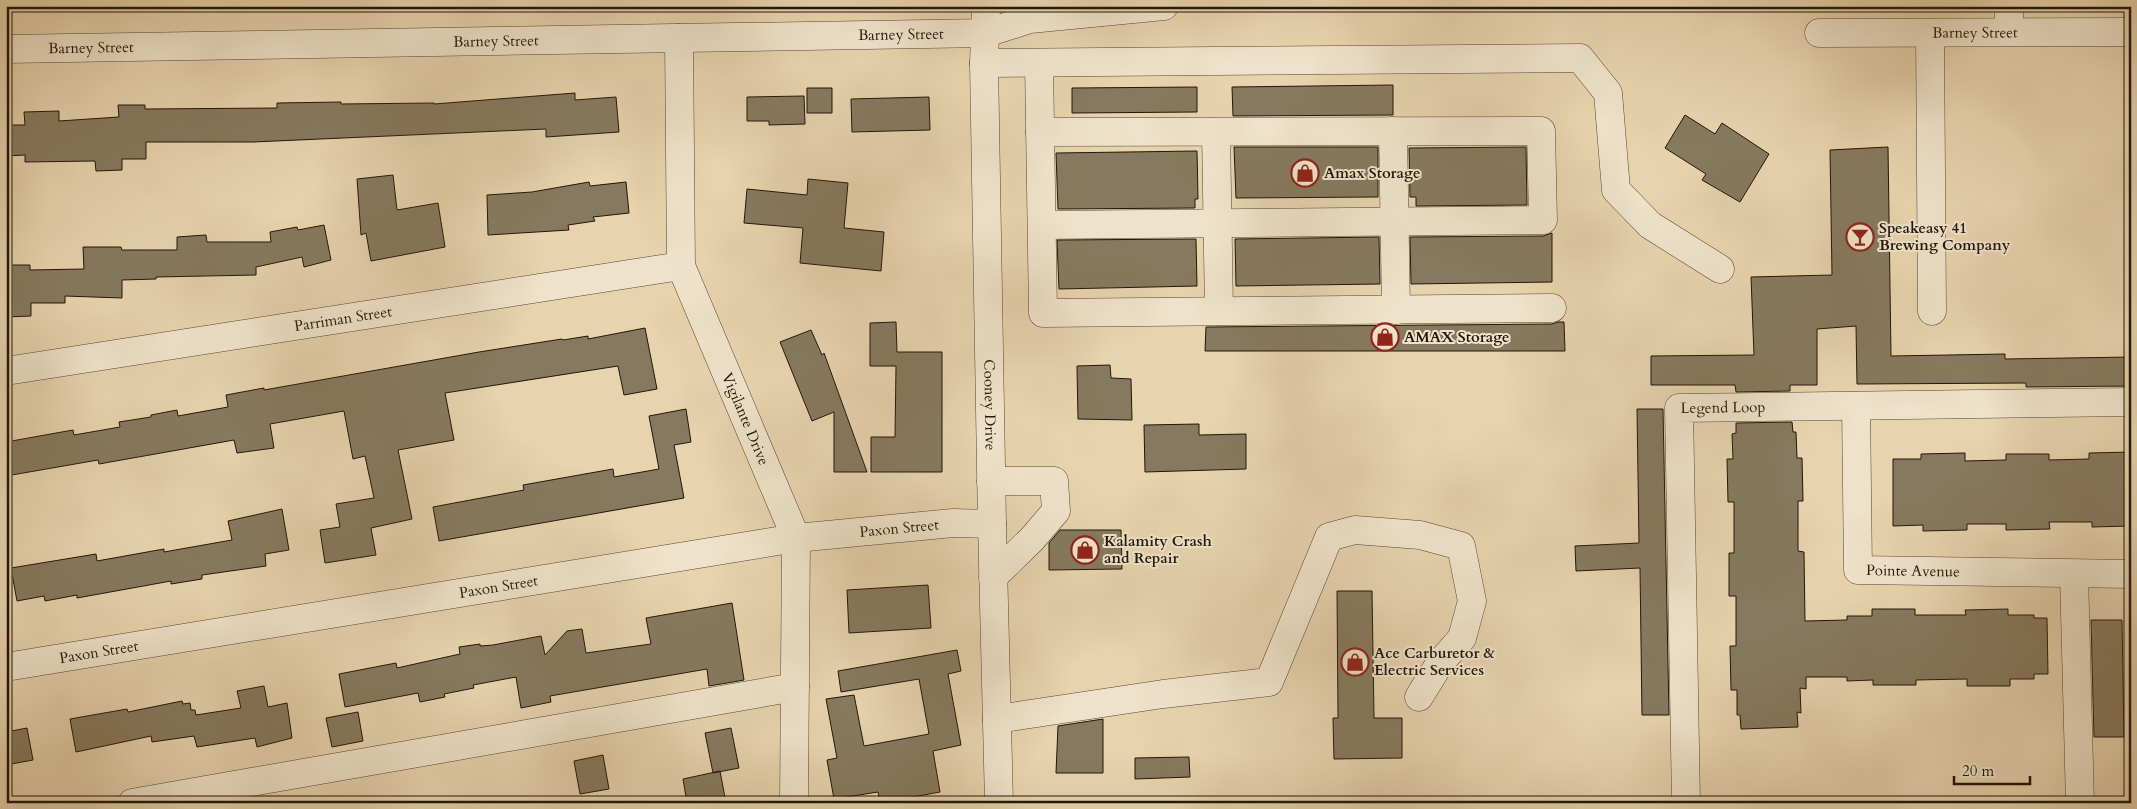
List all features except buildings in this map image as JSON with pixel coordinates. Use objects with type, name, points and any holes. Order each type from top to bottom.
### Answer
[{"type":"street","name":"Barney Street","points":[[6,49],[680,38],[1030,19],[1164,6]]},
{"type":"street","name":"Barney Street","points":[[1819,33],[1930,33],[2009,19],[2131,32]]},
{"type":"street","name":"Cooney Drive","points":[[986,20],[984,63],[999,803]]},
{"type":"street","points":[[1930,33],[1932,311]]},
{"type":"street","name":"Vigilante Drive","points":[[680,38],[681,266],[796,538],[794,803]]},
{"type":"street","points":[[984,63],[1580,58],[1608,93],[1616,190],[1650,225],[1720,269]]},
{"type":"street","points":[[1039,62],[1043,313],[1552,308]]},
{"type":"street","points":[[1393,131],[1396,310]]},
{"type":"street","points":[[1040,132],[1541,131],[1543,220],[1042,225]]},
{"type":"street","points":[[1216,132],[1219,311]]},
{"type":"street","name":"Parriman Street","points":[[6,371],[681,266]]},
{"type":"street","name":"Legend Loop","points":[[1686,803],[1679,408],[2131,402]]},
{"type":"street","name":"Pointe Avenue","points":[[1856,406],[1858,570],[2131,574]]},
{"type":"street","points":[[991,481],[1054,481],[1056,511],[1032,539],[993,577]]},
{"type":"street","name":"Paxon Street","points":[[6,667],[796,538],[954,523],[992,524]]},
{"type":"street","points":[[997,719],[1164,694],[1269,682],[1328,537],[1355,530],[1420,535],[1461,546],[1472,601],[1462,638],[1440,663],[1419,697]]},
{"type":"street","points":[[2074,574],[2080,803]]},
{"type":"street","points":[[132,803],[795,687]]},
{"type":"place","name":"Amax Storage","points":[[1305,173]]},
{"type":"place","name":"Speakeasy 41 Brewing Company","points":[[1860,237]]},
{"type":"place","name":"AMAX Storage","points":[[1385,337]]},
{"type":"place","name":"Kalamity Crash and Repair","points":[[1085,550]]},
{"type":"place","name":"Ace Carburetor & Electric Services","points":[[1355,662]]}]
